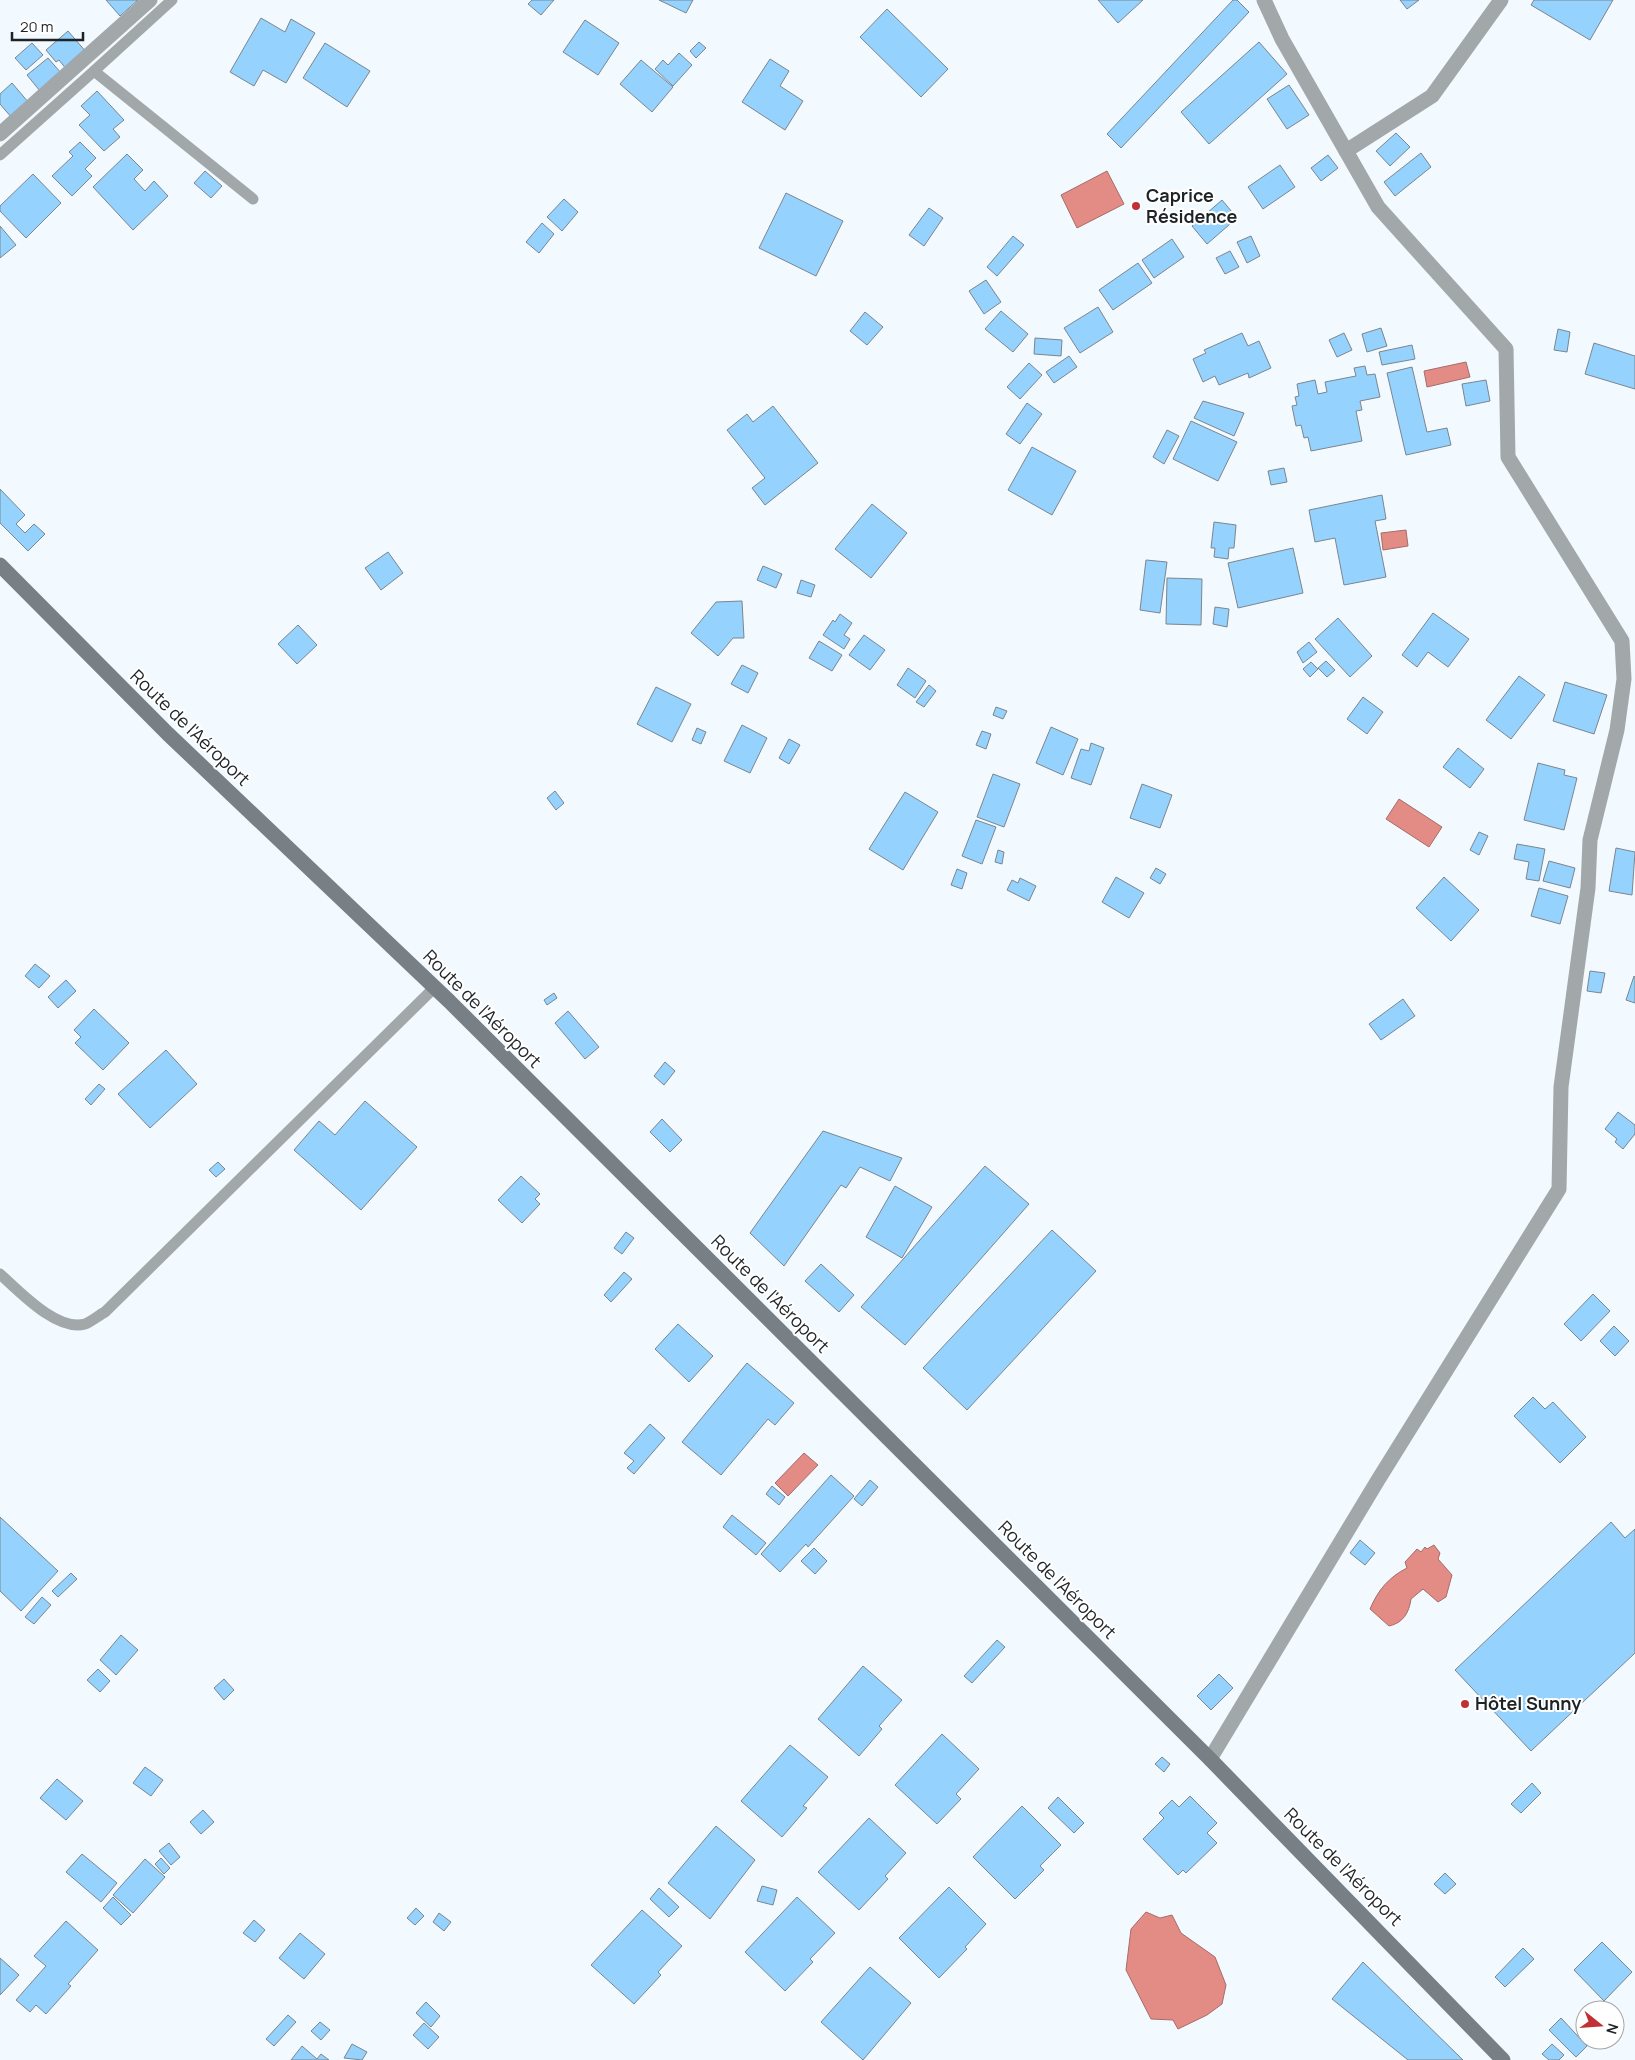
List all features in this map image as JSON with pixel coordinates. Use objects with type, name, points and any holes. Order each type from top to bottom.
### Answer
[{"type":"main road","name":"Route de l'Aéroport","points":[[0,565],[168,734],[434,988],[1210,1759],[1503,2060]]},
{"type":"street","points":[[0,134],[150,0]]},
{"type":"street","points":[[1210,1759],[1368,1497],[1559,1189],[1561,1087],[1588,888],[1590,840],[1629,680],[1622,641],[1508,457],[1506,348],[1378,207],[1282,39],[1264,0]]},
{"type":"street","points":[[1346,151],[1432,96],[1501,0]]},
{"type":"lane","points":[[0,156],[172,0]]},
{"type":"lane","points":[[94,71],[253,199]]},
{"type":"lane","points":[[0,1274],[41,1311],[69,1324],[85,1324],[105,1312],[434,988]]},
{"type":"shaded area","points":[[1107,171],[1124,204],[1077,228],[1061,195]]},
{"type":"shaded area","points":[[1466,362],[1470,377],[1427,387],[1424,371]]},
{"type":"shaded area","points":[[1406,530],[1408,546],[1383,550],[1381,533]]},
{"type":"shaded area","points":[[1399,799],[1442,827],[1429,847],[1386,819]]},
{"type":"shaded area","points":[[804,1453],[818,1465],[788,1496],[775,1483]]},
{"type":"shaded area","points":[[1434,1545],[1440,1553],[1438,1559],[1452,1575],[1446,1597],[1438,1602],[1423,1589],[1411,1599],[1405,1617],[1394,1625],[1389,1626],[1370,1609],[1377,1596],[1389,1580],[1407,1568],[1405,1562],[1417,1549],[1421,1552],[1425,1547],[1427,1549]]},
{"type":"shaded area","points":[[1146,1912],[1160,1918],[1172,1915],[1181,1933],[1215,1957],[1226,1985],[1222,2004],[1207,2015],[1178,2029],[1173,2020],[1151,2019],[1126,1970],[1131,1929]]},
{"type":"building","points":[[106,0],[138,0],[120,16]]},
{"type":"building","points":[[532,0],[554,0],[541,15],[528,4]]},
{"type":"building","points":[[659,0],[693,0],[686,13]]},
{"type":"building","points":[[1098,0],[1143,0],[1118,23]]},
{"type":"building","points":[[1233,0],[1237,0],[1249,12],[1121,148],[1107,134]]},
{"type":"building","points":[[1400,0],[1419,0],[1407,9]]},
{"type":"building","points":[[1534,0],[1613,0],[1590,40],[1531,5]]},
{"type":"building","points":[[887,9],[948,69],[921,97],[860,37]]},
{"type":"building","points":[[261,18],[285,32],[291,19],[315,33],[286,83],[263,70],[254,86],[230,72]]},
{"type":"building","points":[[585,20],[619,43],[598,75],[563,52]]},
{"type":"building","points":[[68,31],[87,53],[67,70],[59,60],[56,62],[46,50]]},
{"type":"building","points":[[699,42],[706,48],[696,58],[690,51]]},
{"type":"building","points":[[1259,42],[1287,74],[1209,144],[1181,112]]},
{"type":"building","points":[[32,43],[43,55],[26,70],[15,58]]},
{"type":"building","points":[[325,43],[370,71],[347,107],[303,78]]},
{"type":"building","points":[[679,53],[692,65],[673,86],[655,69],[663,60],[668,65]]},
{"type":"building","points":[[48,58],[61,73],[40,91],[27,75]]},
{"type":"building","points":[[770,59],[789,71],[780,86],[803,101],[785,130],[742,102]]},
{"type":"building","points":[[641,60],[673,87],[652,112],[620,84]]},
{"type":"building","points":[[12,83],[29,103],[12,118],[0,104],[0,94]]},
{"type":"building","points":[[1289,85],[1309,115],[1287,129],[1267,99]]},
{"type":"building","points":[[97,91],[124,120],[113,129],[120,137],[104,151],[79,125],[90,115],[81,106]]},
{"type":"building","points":[[1396,133],[1410,147],[1390,166],[1376,151]]},
{"type":"building","points":[[80,142],[96,158],[85,169],[92,176],[72,196],[52,176],[73,156],[69,152]]},
{"type":"building","points":[[1421,153],[1431,167],[1395,196],[1384,182]]},
{"type":"building","points":[[127,154],[143,170],[134,179],[145,191],[154,181],[168,196],[133,230],[93,187]]},
{"type":"building","points":[[1328,155],[1338,168],[1321,181],[1311,168]]},
{"type":"building","points":[[1280,165],[1295,187],[1263,209],[1248,187]]},
{"type":"building","points":[[205,171],[222,186],[211,198],[194,183]]},
{"type":"building","points":[[33,174],[61,203],[26,238],[0,211],[0,206]]},
{"type":"building","points":[[786,193],[843,221],[816,276],[759,248]]},
{"type":"building","points":[[564,199],[578,212],[562,231],[547,217]]},
{"type":"building","points":[[1222,200],[1237,218],[1207,244],[1192,226]]},
{"type":"building","points":[[929,208],[943,218],[924,246],[909,235]]},
{"type":"building","points":[[542,223],[554,234],[539,253],[526,242]]},
{"type":"building","points":[[0,226],[16,245],[0,258]]},
{"type":"building","points":[[1013,236],[1024,245],[997,276],[987,267]]},
{"type":"building","points":[[1251,236],[1260,256],[1247,263],[1237,242]]},
{"type":"building","points":[[1172,239],[1184,257],[1154,278],[1142,260]]},
{"type":"building","points":[[1230,251],[1239,267],[1225,274],[1216,258]]},
{"type":"building","points":[[1138,263],[1152,283],[1113,310],[1099,290]]},
{"type":"building","points":[[986,280],[1001,302],[984,314],[969,291]]},
{"type":"building","points":[[1098,307],[1113,332],[1080,353],[1064,328]]},
{"type":"building","points":[[1001,311],[1028,334],[1013,352],[985,329]]},
{"type":"building","points":[[865,312],[883,327],[867,345],[850,331]]},
{"type":"building","points":[[1381,328],[1387,346],[1367,352],[1362,334]]},
{"type":"building","points":[[1558,329],[1570,332],[1567,352],[1554,350]]},
{"type":"building","points":[[1242,333],[1248,346],[1259,341],[1271,368],[1249,378],[1248,373],[1219,385],[1215,376],[1203,382],[1193,359],[1206,353],[1204,350]]},
{"type":"building","points":[[1344,333],[1352,350],[1337,357],[1329,340]]},
{"type":"building","points":[[1035,338],[1062,340],[1061,356],[1034,354]]},
{"type":"building","points":[[1594,343],[1635,356],[1635,389],[1585,374]]},
{"type":"building","points":[[1412,345],[1415,359],[1382,365],[1379,352]]},
{"type":"building","points":[[1069,356],[1077,367],[1054,383],[1046,372]]},
{"type":"building","points":[[1029,363],[1042,375],[1020,399],[1007,387]]},
{"type":"building","points":[[1365,366],[1367,375],[1375,374],[1380,397],[1360,401],[1362,410],[1356,411],[1362,441],[1311,451],[1308,437],[1304,438],[1301,425],[1296,426],[1292,406],[1297,405],[1295,397],[1299,396],[1297,384],[1315,380],[1318,394],[1327,392],[1325,382],[1356,376],[1354,368]]},
{"type":"building","points":[[1412,367],[1427,432],[1447,428],[1451,445],[1406,455],[1387,373]]},
{"type":"building","points":[[1486,380],[1490,401],[1466,406],[1462,384]]},
{"type":"building","points":[[1203,401],[1244,413],[1234,436],[1194,418]]},
{"type":"building","points":[[1027,403],[1042,414],[1020,444],[1006,434]]},
{"type":"building","points":[[773,406],[818,463],[765,505],[752,488],[765,478],[727,430],[747,414],[753,422]]},
{"type":"building","points":[[1191,421],[1237,442],[1218,481],[1173,459]]},
{"type":"building","points":[[1167,430],[1179,436],[1164,464],[1153,457]]},
{"type":"building","points":[[1032,447],[1076,471],[1052,515],[1008,490]]},
{"type":"building","points":[[1284,468],[1287,482],[1271,485],[1268,471]]},
{"type":"building","points":[[0,489],[25,515],[16,524],[25,533],[34,524],[45,534],[28,551],[0,523]]},
{"type":"building","points":[[1382,495],[1386,519],[1375,521],[1386,577],[1344,585],[1335,538],[1315,542],[1309,510]]},
{"type":"building","points":[[872,504],[907,533],[871,578],[835,549]]},
{"type":"building","points":[[1214,522],[1236,525],[1234,548],[1229,548],[1228,559],[1214,557],[1215,548],[1211,548]]},
{"type":"building","points":[[1293,548],[1303,593],[1238,608],[1228,563]]},
{"type":"building","points":[[388,552],[403,573],[381,590],[365,568]]},
{"type":"building","points":[[1146,560],[1167,562],[1160,613],[1140,610]]},
{"type":"building","points":[[763,566],[782,574],[776,588],[757,580]]},
{"type":"building","points":[[1167,578],[1202,579],[1201,625],[1166,624]]},
{"type":"building","points":[[801,580],[815,585],[811,597],[797,593]]},
{"type":"building","points":[[742,601],[744,638],[733,638],[718,656],[691,633],[716,602]]},
{"type":"building","points":[[1215,607],[1229,609],[1227,627],[1213,624]]},
{"type":"building","points":[[1433,613],[1469,639],[1448,667],[1428,652],[1417,667],[1402,655]]},
{"type":"building","points":[[840,614],[852,623],[844,635],[850,639],[844,649],[823,635],[833,620],[835,622]]},
{"type":"building","points":[[1338,618],[1372,656],[1350,677],[1315,639]]},
{"type":"building","points":[[298,625],[317,645],[297,664],[278,644]]},
{"type":"building","points":[[864,635],[885,650],[870,670],[849,655]]},
{"type":"building","points":[[819,641],[842,655],[832,671],[809,658]]},
{"type":"building","points":[[1309,642],[1317,652],[1303,663],[1297,652]]},
{"type":"building","points":[[1326,661],[1335,670],[1327,677],[1318,668]]},
{"type":"building","points":[[1311,662],[1318,669],[1310,677],[1303,669]]},
{"type":"building","points":[[742,665],[758,673],[748,693],[731,684]]},
{"type":"building","points":[[908,668],[926,681],[915,698],[897,685]]},
{"type":"building","points":[[1519,676],[1545,695],[1511,739],[1486,720]]},
{"type":"building","points":[[1565,682],[1607,695],[1594,734],[1553,721]]},
{"type":"building","points":[[929,685],[936,691],[924,707],[916,702]]},
{"type":"building","points":[[656,687],[691,704],[672,742],[637,724]]},
{"type":"building","points":[[1363,697],[1383,712],[1367,734],[1347,719]]},
{"type":"building","points":[[996,707],[1007,711],[1003,719],[993,715]]},
{"type":"building","points":[[742,725],[767,738],[750,773],[724,761]]},
{"type":"building","points":[[1051,727],[1078,739],[1063,775],[1036,763]]},
{"type":"building","points":[[697,728],[706,732],[701,744],[692,740]]},
{"type":"building","points":[[982,731],[991,734],[986,749],[976,745]]},
{"type":"building","points":[[789,739],[800,745],[789,764],[779,758]]},
{"type":"building","points":[[1091,743],[1104,748],[1091,785],[1071,778],[1081,749],[1089,751]]},
{"type":"building","points":[[1458,748],[1484,769],[1470,788],[1443,767]]},
{"type":"building","points":[[1538,763],[1565,770],[1564,775],[1577,778],[1564,830],[1524,820]]},
{"type":"building","points":[[993,774],[1020,784],[1004,827],[977,817]]},
{"type":"building","points":[[1142,784],[1172,795],[1160,828],[1130,818]]},
{"type":"building","points":[[555,791],[564,803],[556,810],[547,798]]},
{"type":"building","points":[[905,792],[938,812],[903,870],[869,849]]},
{"type":"building","points":[[976,820],[996,827],[982,864],[962,856]]},
{"type":"building","points":[[1479,832],[1488,836],[1479,855],[1470,850]]},
{"type":"building","points":[[1517,844],[1545,849],[1539,881],[1526,879],[1529,862],[1514,859]]},
{"type":"building","points":[[1616,848],[1635,852],[1632,895],[1609,891]]},
{"type":"building","points":[[998,850],[1004,852],[1002,864],[995,862]]},
{"type":"building","points":[[1549,861],[1575,868],[1570,888],[1543,881]]},
{"type":"building","points":[[1156,868],[1166,874],[1160,884],[1150,878]]},
{"type":"building","points":[[957,869],[967,873],[962,889],[951,885]]},
{"type":"building","points":[[1116,877],[1144,893],[1129,918],[1102,902]]},
{"type":"building","points":[[1444,877],[1479,910],[1451,941],[1416,908]]},
{"type":"building","points":[[1020,878],[1036,886],[1029,901],[1007,890],[1012,880],[1018,883]]},
{"type":"building","points":[[1539,888],[1568,896],[1560,924],[1531,916]]},
{"type":"building","points":[[35,964],[50,976],[39,988],[25,976]]},
{"type":"building","points":[[1590,971],[1605,973],[1601,993],[1587,991]]},
{"type":"building","points":[[1635,977],[1635,1003],[1626,1000]]},
{"type":"building","points":[[66,980],[76,991],[58,1008],[48,997]]},
{"type":"building","points":[[554,993],[557,998],[547,1005],[544,1000]]},
{"type":"building","points":[[1403,999],[1415,1016],[1381,1040],[1369,1024]]},
{"type":"building","points":[[94,1009],[129,1043],[103,1070],[75,1043],[81,1037],[74,1030]]},
{"type":"building","points":[[568,1011],[599,1047],[585,1059],[555,1023]]},
{"type":"building","points":[[166,1050],[197,1084],[150,1128],[118,1094]]},
{"type":"building","points":[[665,1062],[675,1071],[664,1085],[654,1076]]},
{"type":"building","points":[[99,1084],[105,1089],[91,1105],[85,1099]]},
{"type":"building","points":[[365,1101],[417,1147],[361,1210],[294,1150],[319,1121],[335,1135]]},
{"type":"building","points":[[1618,1112],[1635,1125],[1635,1134],[1623,1149],[1615,1142],[1617,1139],[1605,1129]]},
{"type":"building","points":[[662,1119],[682,1140],[670,1152],[650,1132]]},
{"type":"building","points":[[823,1131],[902,1158],[890,1181],[860,1167],[846,1188],[841,1185],[784,1266],[750,1233]]},
{"type":"building","points":[[218,1162],[225,1169],[216,1177],[209,1170]]},
{"type":"building","points":[[985,1166],[1029,1204],[905,1345],[861,1307]]},
{"type":"building","points":[[521,1176],[540,1194],[535,1199],[540,1204],[522,1223],[498,1200]]},
{"type":"building","points":[[895,1186],[932,1207],[902,1258],[866,1237]]},
{"type":"building","points":[[1052,1230],[1096,1271],[967,1410],[923,1368]]},
{"type":"building","points":[[626,1232],[634,1238],[622,1254],[614,1248]]},
{"type":"building","points":[[821,1264],[854,1295],[839,1312],[805,1281]]},
{"type":"building","points":[[624,1272],[632,1279],[611,1302],[604,1295]]},
{"type":"building","points":[[1593,1294],[1610,1311],[1581,1341],[1564,1324]]},
{"type":"building","points":[[678,1324],[713,1356],[689,1382],[655,1349]]},
{"type":"building","points":[[1614,1326],[1629,1341],[1615,1356],[1600,1341]]},
{"type":"building","points":[[747,1363],[794,1403],[775,1425],[768,1419],[721,1475],[682,1442]]},
{"type":"building","points":[[1533,1397],[1545,1409],[1553,1402],[1586,1437],[1560,1463],[1514,1416]]},
{"type":"building","points":[[650,1424],[665,1438],[634,1474],[627,1468],[634,1461],[624,1453]]},
{"type":"building","points":[[831,1475],[854,1496],[808,1547],[806,1544],[780,1572],[761,1554]]},
{"type":"building","points":[[870,1480],[878,1487],[862,1506],[854,1499]]},
{"type":"building","points":[[772,1486],[785,1497],[779,1505],[766,1494]]},
{"type":"building","points":[[732,1515],[766,1543],[756,1555],[723,1527]]},
{"type":"building","points":[[0,1517],[58,1571],[21,1611],[0,1591]]},
{"type":"building","points":[[1611,1522],[1625,1538],[1635,1529],[1635,1653],[1531,1751],[1455,1670]]},
{"type":"building","points":[[1360,1540],[1375,1553],[1365,1565],[1350,1553]]},
{"type":"building","points":[[814,1548],[827,1561],[815,1574],[801,1561]]},
{"type":"building","points":[[71,1573],[77,1579],[58,1597],[52,1591]]},
{"type":"building","points":[[42,1597],[51,1605],[34,1624],[25,1617]]},
{"type":"building","points":[[121,1635],[138,1650],[116,1675],[100,1660]]},
{"type":"building","points":[[997,1640],[1005,1647],[972,1683],[964,1676]]},
{"type":"building","points":[[863,1666],[902,1700],[879,1726],[882,1729],[859,1756],[818,1719]]},
{"type":"building","points":[[98,1669],[110,1681],[100,1692],[87,1680]]},
{"type":"building","points":[[1219,1674],[1233,1688],[1211,1710],[1197,1696]]},
{"type":"building","points":[[224,1679],[234,1690],[224,1700],[214,1688]]},
{"type":"building","points":[[942,1734],[979,1769],[956,1794],[961,1799],[937,1824],[895,1785]]},
{"type":"building","points":[[790,1745],[828,1777],[803,1806],[807,1808],[782,1837],[741,1801]]},
{"type":"building","points":[[1162,1757],[1170,1764],[1164,1772],[1155,1764]]},
{"type":"building","points":[[145,1767],[163,1780],[151,1796],[133,1783]]},
{"type":"building","points":[[57,1779],[83,1801],[66,1820],[40,1798]]},
{"type":"building","points":[[1532,1783],[1541,1793],[1521,1813],[1511,1804]]},
{"type":"building","points":[[1190,1796],[1217,1823],[1207,1833],[1217,1843],[1186,1873],[1183,1870],[1178,1875],[1143,1839],[1164,1818],[1159,1813],[1172,1800],[1179,1807]]},
{"type":"building","points":[[1058,1797],[1084,1823],[1074,1833],[1048,1808]]},
{"type":"building","points":[[1022,1806],[1061,1845],[1040,1866],[1044,1870],[1015,1899],[973,1857]]},
{"type":"building","points":[[203,1810],[214,1822],[201,1834],[190,1822]]},
{"type":"building","points":[[869,1818],[906,1853],[885,1876],[888,1879],[859,1910],[818,1872]]},
{"type":"building","points":[[716,1826],[755,1860],[710,1919],[668,1883]]},
{"type":"building","points":[[169,1843],[180,1857],[171,1865],[159,1851]]},
{"type":"building","points":[[82,1854],[117,1883],[101,1902],[66,1872]]},
{"type":"building","points":[[161,1858],[170,1868],[164,1874],[155,1864]]},
{"type":"building","points":[[145,1859],[165,1877],[133,1913],[113,1895]]},
{"type":"building","points":[[1445,1873],[1456,1884],[1445,1894],[1434,1884]]},
{"type":"building","points":[[762,1886],[777,1890],[773,1905],[757,1901]]},
{"type":"building","points":[[949,1887],[986,1924],[965,1947],[967,1949],[939,1978],[899,1938]]},
{"type":"building","points":[[659,1888],[679,1907],[669,1917],[650,1899]]},
{"type":"building","points":[[113,1897],[131,1915],[121,1925],[103,1908]]},
{"type":"building","points":[[797,1897],[835,1933],[810,1959],[813,1962],[785,1991],[745,1952]]},
{"type":"building","points":[[416,1908],[424,1916],[415,1925],[407,1918]]},
{"type":"building","points":[[642,1910],[682,1946],[658,1972],[661,1975],[634,2004],[591,1965]]},
{"type":"building","points":[[439,1913],[451,1922],[444,1931],[433,1922]]},
{"type":"building","points":[[254,1920],[265,1930],[255,1942],[243,1933]]},
{"type":"building","points":[[66,1921],[98,1950],[68,1984],[71,1986],[46,2014],[36,2005],[30,2012],[16,2000],[46,1966],[34,1956]]},
{"type":"building","points":[[300,1933],[325,1954],[304,1979],[279,1958]]},
{"type":"building","points":[[1602,1942],[1632,1972],[1603,2000],[1574,1970]]},
{"type":"building","points":[[1523,1948],[1534,1959],[1505,1987],[1495,1977]]},
{"type":"building","points":[[0,1958],[19,1975],[0,1995]]},
{"type":"building","points":[[1363,1962],[1463,2060],[1408,2060],[1332,1999]]},
{"type":"building","points":[[870,1967],[911,2003],[863,2060],[821,2022]]},
{"type":"building","points":[[426,2002],[440,2016],[431,2027],[416,2013]]},
{"type":"building","points":[[288,2015],[296,2022],[274,2046],[266,2039]]},
{"type":"building","points":[[1561,2018],[1575,2033],[1575,2050],[1583,2050],[1576,2057],[1549,2030]]},
{"type":"building","points":[[320,2022],[330,2030],[321,2040],[311,2031]]},
{"type":"building","points":[[424,2023],[439,2037],[428,2049],[413,2035]]},
{"type":"building","points":[[352,2044],[367,2052],[362,2060],[344,2058]]},
{"type":"building","points":[[1552,2044],[1564,2055],[1559,2060],[1549,2060],[1542,2054]]},
{"type":"building","points":[[302,2046],[317,2059],[321,2054],[329,2060],[291,2060]]},
{"type":"place","name":"Caprice Résidence","points":[[1136,206]]},
{"type":"place","name":"Hôtel Sunny","points":[[1465,1704]]}]
